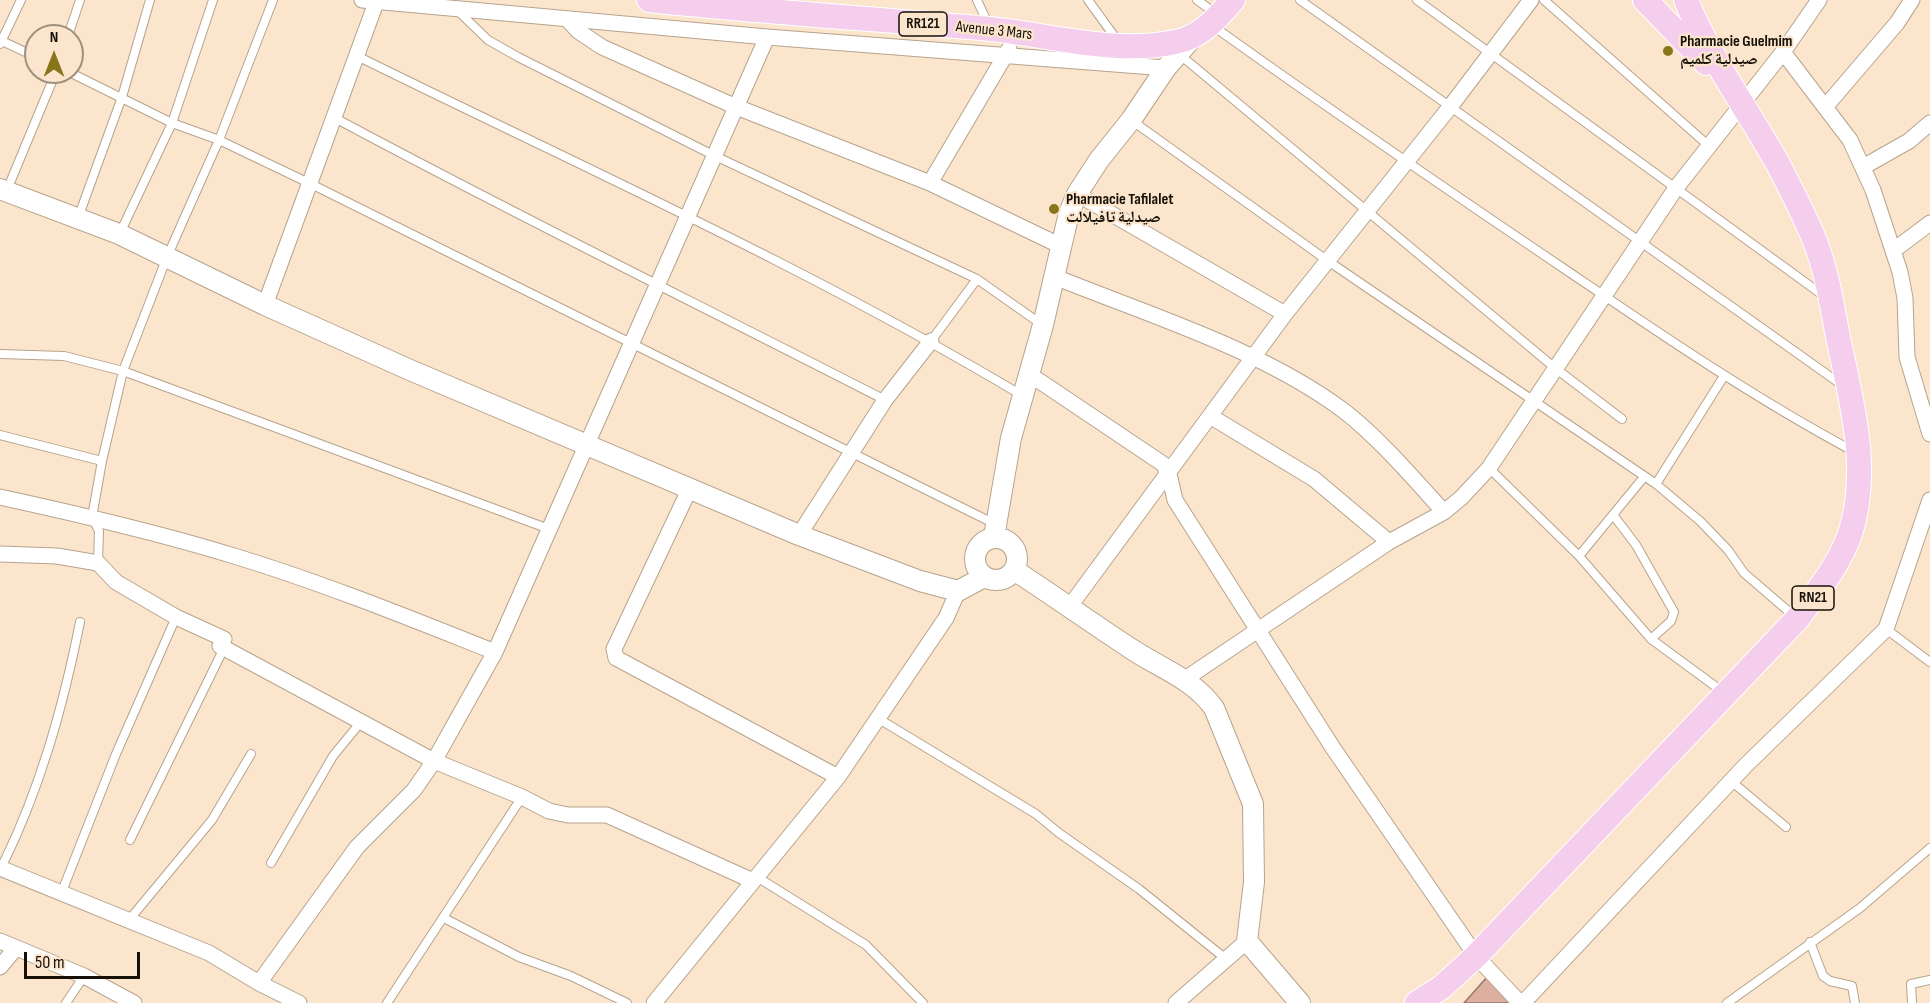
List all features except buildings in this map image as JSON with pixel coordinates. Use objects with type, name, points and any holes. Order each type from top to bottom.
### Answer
[{"type":"main road","name":"Avenue 3 Mars","points":[[649,0],[776,6],[912,36],[991,29],[1120,45],[1156,45],[1178,42],[1214,19]]},
{"type":"main road","name":"RN21","points":[[1645,0],[1679,33],[1738,100]]},
{"type":"main road","name":"RN21","points":[[1417,1003],[1438,995],[1798,618],[1832,570],[1850,534],[1856,507],[1859,455],[1831,300],[1816,245],[1779,167],[1696,25],[1686,0]]},
{"type":"main road","points":[[1696,0],[1696,25]]},
{"type":"street","points":[[265,305],[357,56],[372,0],[767,37],[912,36],[1007,56],[1172,61]]},
{"type":"street","points":[[1070,606],[1169,474],[1252,357],[1450,107],[1531,0]]},
{"type":"street","points":[[1185,678],[1389,542],[1444,512],[1461,498],[1489,468],[1603,295],[1676,188],[1709,146],[1738,100],[1783,52],[1819,0]]},
{"type":"street","points":[[1826,106],[1897,23],[1912,0]]},
{"type":"street","points":[[567,19],[578,31],[602,47],[734,106],[930,183],[1061,246]]},
{"type":"street","points":[[995,531],[1014,547],[1017,562],[1010,575],[997,580],[984,577],[976,567],[974,554],[981,542],[995,531],[1011,438],[1042,325],[1069,213],[1077,194],[1099,160],[1131,120],[1172,61],[1214,19]]},
{"type":"street","points":[[930,183],[1007,56],[1016,32]]},
{"type":"street","points":[[259,983],[357,847],[414,790],[434,761],[495,652],[585,443],[688,218],[734,106],[767,37]]},
{"type":"street","points":[[1783,52],[1850,140],[1863,167],[1894,250],[1905,298],[1907,357],[1930,434]]},
{"type":"street","points":[[1863,167],[1909,141],[1930,123]]},
{"type":"street","points":[[3,190],[119,234],[265,305],[410,370],[799,535],[920,581],[958,591]]},
{"type":"street","points":[[1077,194],[1285,314]]},
{"type":"street","points":[[1894,250],[1930,222]]},
{"type":"street","points":[[1054,277],[1252,357],[1346,412],[1444,512]]},
{"type":"street","points":[[799,535],[885,400],[931,341]]},
{"type":"street","points":[[1029,374],[1159,460],[1169,474],[1175,500],[1333,748],[1476,956],[1522,1003],[1731,781],[1886,629],[1930,500]]},
{"type":"street","points":[[1210,416],[1314,479],[1389,542]]},
{"type":"street","points":[[690,488],[614,649],[615,658],[838,777]]},
{"type":"street","points":[[0,497],[92,518],[288,573],[495,652]]},
{"type":"street","points":[[0,554],[57,556],[98,562],[116,582],[176,617],[224,639],[220,646],[434,761],[560,814],[607,815],[755,879]]},
{"type":"street","points":[[1014,570],[1135,651],[1185,678],[1204,694],[1214,708],[1253,804],[1254,882],[1247,941],[1176,1003]]},
{"type":"street","points":[[654,1003],[838,777],[946,618],[958,591],[984,577]]},
{"type":"street","points":[[1,868],[209,953],[259,983],[299,1003]]},
{"type":"street","points":[[0,941],[84,976],[134,1003]]},
{"type":"street","points":[[1247,941],[1300,1003]]},
{"type":"street","points":[[0,967],[15,949]]},
{"type":"lane","points":[[21,0],[0,42],[24,52]]},
{"type":"lane","points":[[72,24],[80,0]]},
{"type":"lane","points":[[77,219],[122,97],[150,0]]},
{"type":"lane","points":[[119,234],[172,123],[213,0]]},
{"type":"lane","points":[[98,562],[99,531],[92,518],[102,461],[123,371],[167,257],[219,140],[273,0]]},
{"type":"lane","points":[[977,0],[991,29]]},
{"type":"lane","points":[[1088,0],[1120,45]]},
{"type":"lane","points":[[1197,0],[1214,19],[1406,162],[1778,411],[1859,455]]},
{"type":"lane","points":[[1300,0],[1849,390]]},
{"type":"lane","points":[[1418,0],[1831,300]]},
{"type":"lane","points":[[1544,0],[1709,146]]},
{"type":"lane","points":[[456,8],[488,40],[518,57],[713,155],[977,279],[1042,325]]},
{"type":"lane","points":[[357,56],[688,218],[931,341],[1023,396]]},
{"type":"lane","points":[[1172,61],[1366,211],[1555,368],[1622,419]]},
{"type":"lane","points":[[84,79],[172,123],[219,140],[311,184],[850,454],[995,531]]},
{"type":"lane","points":[[3,190],[51,84]]},
{"type":"lane","points":[[335,118],[478,195],[657,283],[885,400]]},
{"type":"lane","points":[[1131,120],[1328,261],[1656,484],[1700,521],[1728,550],[1744,573],[1798,618]]},
{"type":"lane","points":[[931,341],[977,279]]},
{"type":"lane","points":[[0,354],[64,356],[123,371],[549,529]]},
{"type":"lane","points":[[1656,484],[1724,376]]},
{"type":"lane","points":[[0,435],[102,461]]},
{"type":"lane","points":[[1489,468],[1580,556],[1651,639],[1726,694]]},
{"type":"lane","points":[[1580,556],[1644,477]]},
{"type":"lane","points":[[1614,516],[1636,545],[1674,612],[1671,621],[1651,639]]},
{"type":"lane","points":[[61,894],[116,754],[176,617]]},
{"type":"lane","points":[[1,868],[19,831],[42,771],[70,669],[80,622]]},
{"type":"lane","points":[[1886,629],[1930,662]]},
{"type":"lane","points":[[130,840],[224,648]]},
{"type":"lane","points":[[879,719],[1036,814],[1059,833],[1139,889],[1226,959]]},
{"type":"lane","points":[[271,863],[333,756],[360,723]]},
{"type":"lane","points":[[129,920],[212,820],[251,754]]},
{"type":"lane","points":[[1731,781],[1785,827]]},
{"type":"lane","points":[[387,1003],[522,797]]},
{"type":"lane","points":[[1727,1003],[1810,942],[1860,909],[1929,850]]},
{"type":"lane","points":[[755,879],[866,945],[923,1003]]},
{"type":"lane","points":[[444,918],[519,957],[571,976],[627,1003]]},
{"type":"lane","points":[[1810,942],[1823,976],[1830,981],[1852,986],[1855,1003]]},
{"type":"lane","points":[[66,1003],[84,976]]},
{"type":"lane","points":[[1912,1003],[1911,984],[1930,980]]},
{"type":"place","name":"Pharmacie Guelmim صيدلية كلميم","points":[[1668,51]]},
{"type":"place","name":"Pharmacie Tafilalet صيدلية تافيلالت","points":[[1054,209]]}]
